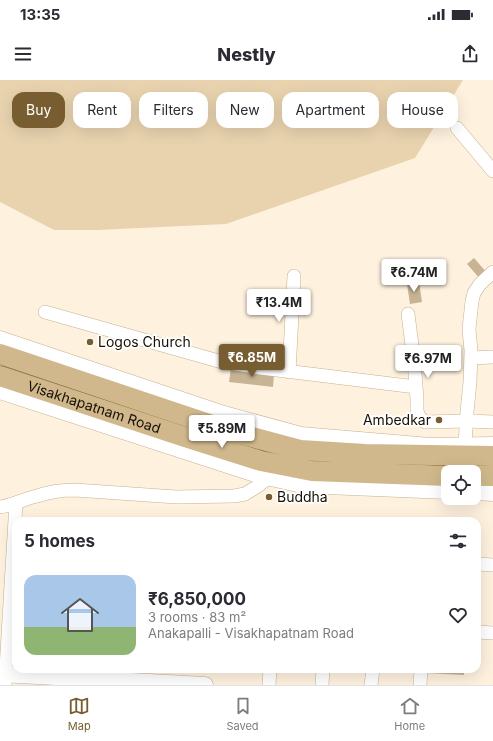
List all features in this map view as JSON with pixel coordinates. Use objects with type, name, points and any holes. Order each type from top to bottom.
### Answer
[{"type":"main road","points":[[0,354],[230,431],[300,450],[365,454],[493,456]]},
{"type":"main road","name":"Visakhapatnam Road","points":[[0,376],[261,461],[312,470],[441,476]]},
{"type":"street","points":[[457,128],[493,171]]},
{"type":"street","points":[[466,445],[471,358],[469,329],[472,301],[474,293],[486,284],[493,272]]},
{"type":"street","points":[[289,372],[294,276]]},
{"type":"street","points":[[44,312],[222,362],[289,372],[416,387]]},
{"type":"street","points":[[408,314],[414,361],[417,411],[419,417],[424,422],[493,422]]},
{"type":"street","points":[[0,332],[31,349]]},
{"type":"street","points":[[0,339],[224,414],[301,435],[430,446],[493,444]]},
{"type":"street","points":[[471,358],[493,357]]},
{"type":"street","points":[[0,391],[268,478],[302,485],[441,491]]},
{"type":"street","points":[[0,507],[38,495],[64,490],[176,497],[234,496],[245,494],[268,478]]},
{"type":"street","points":[[15,517],[16,503]]},
{"type":"street","points":[[12,561],[4,678],[205,685]]},
{"type":"street","points":[[481,564],[493,565]]},
{"type":"street","points":[[481,632],[493,632]]},
{"type":"street","points":[[269,685],[270,673]]},
{"type":"street","points":[[322,685],[323,673]]},
{"type":"street","points":[[371,685],[372,673]]},
{"type":"street","points":[[420,685],[421,673]]},
{"type":"shaded area","points":[[0,80],[463,80],[456,92],[387,92],[387,128],[433,128],[415,158],[226,224],[97,230],[54,230],[0,202]]},
{"type":"building","points":[[474,258],[488,274],[481,280],[467,264]]},
{"type":"building","points":[[419,282],[422,302],[410,304],[407,284]]},
{"type":"building","points":[[231,368],[274,373],[273,387],[229,382]]},
{"type":"building","points":[[426,673],[464,673],[464,675]]},
{"type":"place","name":"Logos Church","points":[[90,342]]},
{"type":"place","name":"Ambedkar","points":[[439,420]]},
{"type":"place","name":"Buddha","points":[[269,497]]}]
